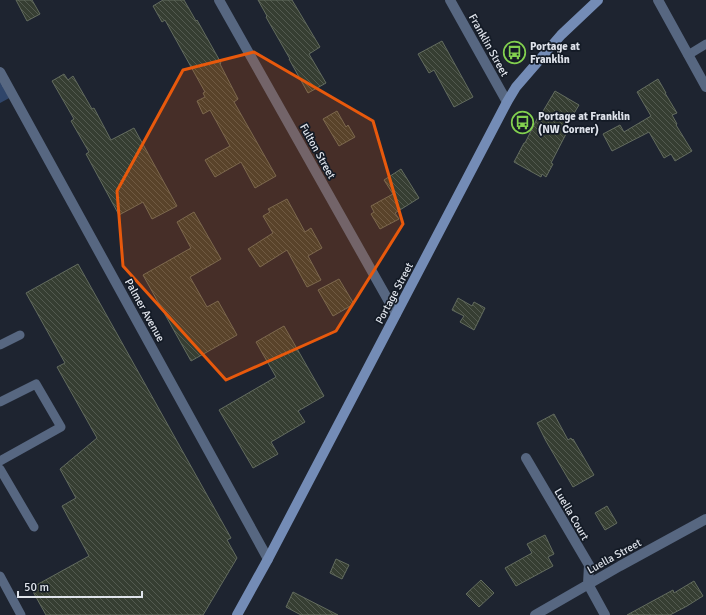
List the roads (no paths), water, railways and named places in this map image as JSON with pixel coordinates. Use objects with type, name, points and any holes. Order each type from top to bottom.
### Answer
[{"type":"main road","name":"Portage Street","points":[[237,615],[268,559],[507,102],[516,87],[561,35],[598,0]]},
{"type":"street","name":"Fulton Street","points":[[220,0],[396,314]]},
{"type":"street","name":"Franklin Street","points":[[450,0],[507,102]]},
{"type":"street","points":[[658,0],[706,87]]},
{"type":"street","name":"Palmer Avenue","points":[[0,72],[268,559]]},
{"type":"street","name":"Luella Court","points":[[526,458],[589,565],[588,584]]},
{"type":"street","name":"Luella Street","points":[[535,615],[706,518]]},
{"type":"street","points":[[588,584],[606,615]]},
{"type":"lane","points":[[688,55],[706,44]]},
{"type":"lane","points":[[0,345],[20,335]]},
{"type":"lane","points":[[0,402],[36,384],[61,427],[0,461]]},
{"type":"lane","points":[[0,469],[34,527]]},
{"type":"lane","points":[[0,576],[21,615]]},
{"type":"place","name":"Portage at Franklin","points":[[515,52]]},
{"type":"place","name":"Portage at Franklin (NW Corner)","points":[[522,122]]}]
